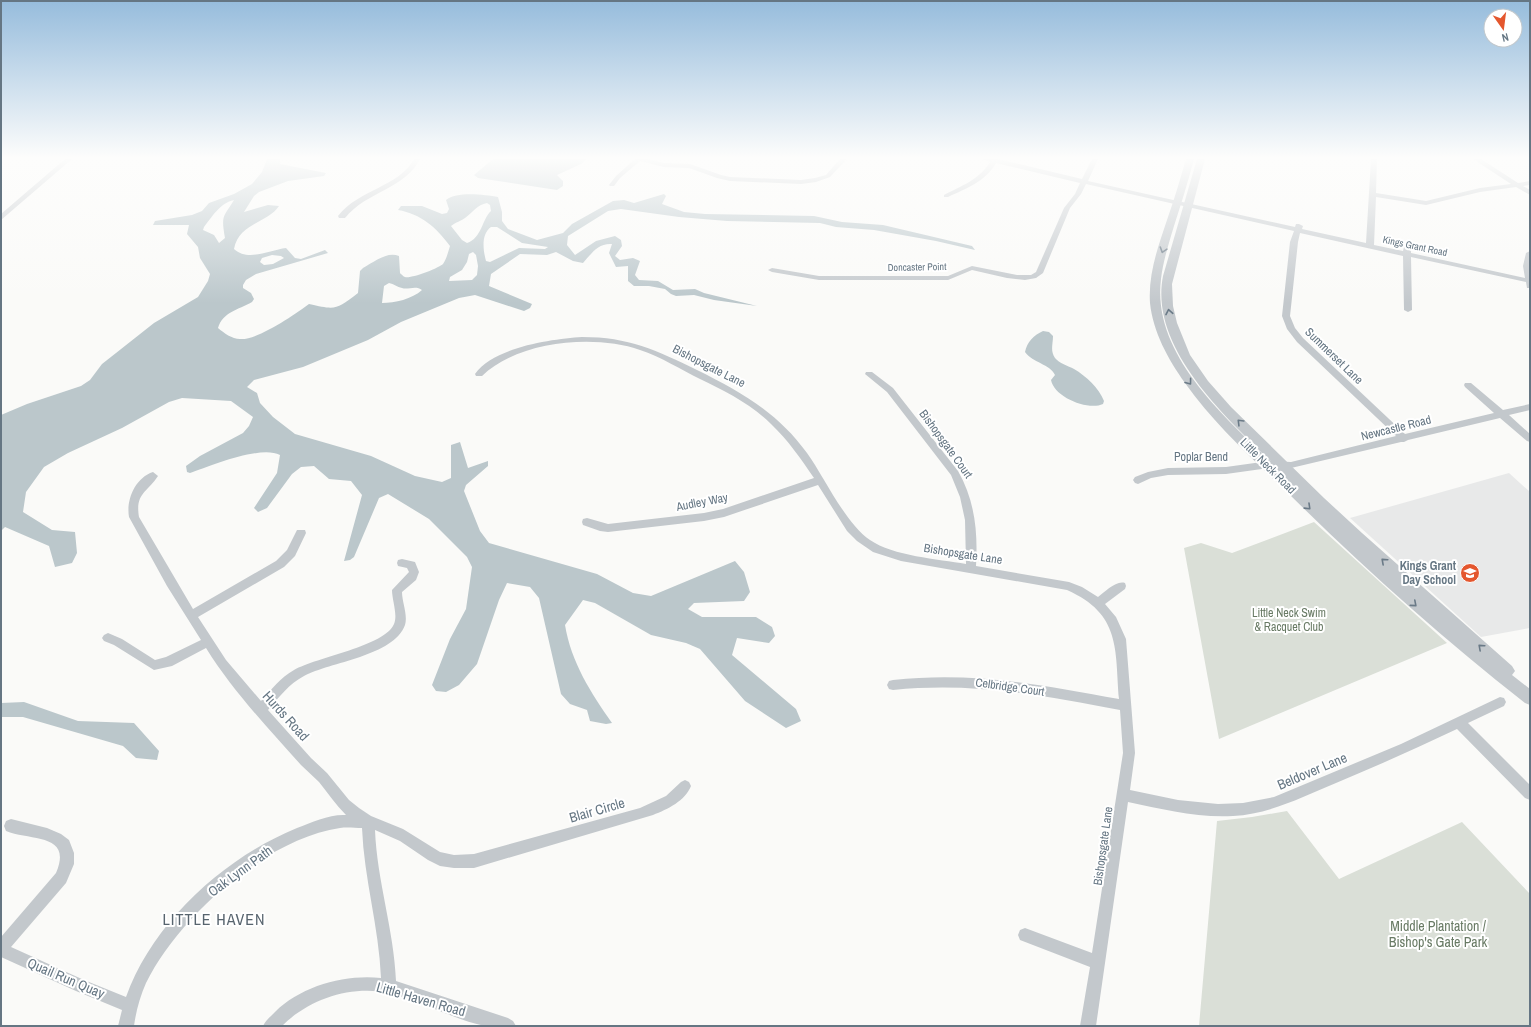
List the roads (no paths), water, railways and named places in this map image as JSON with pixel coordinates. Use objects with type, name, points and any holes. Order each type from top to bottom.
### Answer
[{"type":"street","points":[[1,218],[14,207]]},
{"type":"street","points":[[342,216],[350,207]]},
{"type":"street","name":"Doncaster Point","points":[[772,270],[819,278],[948,278],[972,268],[1018,278],[1033,277],[1039,273],[1068,207]]},
{"type":"street","name":"Little Neck Road","points":[[1182,207],[1157,273],[1155,296],[1160,327],[1174,359],[1196,392],[1266,465],[1339,537],[1530,693]]},
{"type":"street","name":"Little Neck Road","points":[[1183,207],[1182,220],[1168,275],[1167,287],[1169,312],[1176,336],[1191,365],[1213,395],[1283,466],[1449,626],[1530,698]]},
{"type":"street","name":"Kings Grant Road","points":[[1201,207],[1530,280]]},
{"type":"street","points":[[1371,244],[1372,207]]},
{"type":"street","name":"Summerset Lane","points":[[1299,228],[1294,242],[1287,298],[1286,316],[1291,329],[1300,340],[1404,438]]},
{"type":"street","points":[[1407,252],[1408,310]]},
{"type":"street","points":[[1530,254],[1527,266],[1530,280]]},
{"type":"street","name":"Bishopsgate Lane","points":[[479,374],[491,363],[503,357],[531,347],[559,341],[575,339],[604,340],[641,348],[726,388],[773,420],[792,440],[820,480],[848,526],[866,543],[889,554],[1069,586],[1098,603],[1112,619],[1120,639],[1126,706],[1128,753],[1088,1026]]},
{"type":"street","name":"Bishopsgate Court","points":[[869,374],[878,379],[890,390],[955,474],[962,486],[966,496],[971,521],[971,569]]},
{"type":"street","points":[[1468,385],[1530,439]]},
{"type":"street","name":"Newcastle Road","points":[[1266,465],[1283,466],[1329,457],[1530,407]]},
{"type":"street","name":"Poplar Bend","points":[[1138,480],[1153,473],[1163,471],[1218,472],[1266,465]]},
{"type":"street","name":"Hurds Road","points":[[153,476],[141,486],[136,494],[132,509],[134,517],[207,642],[222,664],[307,762],[323,777],[344,804],[368,822]]},
{"type":"street","name":"Audley Way","points":[[587,522],[600,527],[608,528],[704,517],[731,510],[820,480]]},
{"type":"street","points":[[192,616],[280,564],[291,553],[301,533]]},
{"type":"street","points":[[261,709],[284,684],[299,673],[382,643],[394,635],[400,624],[401,617],[397,607],[397,590],[412,577],[414,572],[414,568],[411,565],[402,563]]},
{"type":"street","points":[[1098,603],[1121,586]]},
{"type":"street","points":[[108,638],[118,642],[154,665],[168,662],[207,642]]},
{"type":"street","name":"Celbridge Court","points":[[893,685],[928,681],[969,682],[1015,687],[1126,706]]},
{"type":"street","name":"Beldover Lane","points":[[1123,795],[1209,810],[1254,808],[1274,803],[1405,748],[1500,702]]},
{"type":"street","points":[[1459,722],[1530,794]]},
{"type":"street","name":"Blair Circle","points":[[509,851],[640,814],[659,807],[674,798],[685,786]]},
{"type":"street","name":"Oak Lynn Path","points":[[126,1026],[131,1006],[145,970],[167,936],[201,900],[224,879],[250,860],[273,846],[300,833],[334,823],[352,821],[368,822],[394,831],[414,842],[435,857],[448,861],[474,861],[509,851]]},
{"type":"street","points":[[368,822],[370,855],[387,948],[389,986]]},
{"type":"street","points":[[1,949],[61,878],[67,868],[69,859],[69,852],[55,837],[11,826]]},
{"type":"street","points":[[1025,935],[1098,963]]},
{"type":"street","name":"Quail Run Quay","points":[[1,949],[81,986],[131,1006]]},
{"type":"street","name":"Little Haven Road","points":[[271,1026],[289,1009],[316,994],[336,987],[362,984],[389,986],[508,1026]]},
{"type":"place","name":"Kings Grant Day School","points":[[1470,573]]},
{"type":"district","name":"LITTLE HAVEN","points":[[214,919]]},
{"type":"park label","name":"Little Neck Swim & Racquet Club","points":[[1289,620]]},
{"type":"park label","name":"Middle Plantation / Bishop's Gate Park","points":[[1438,934]]}]
